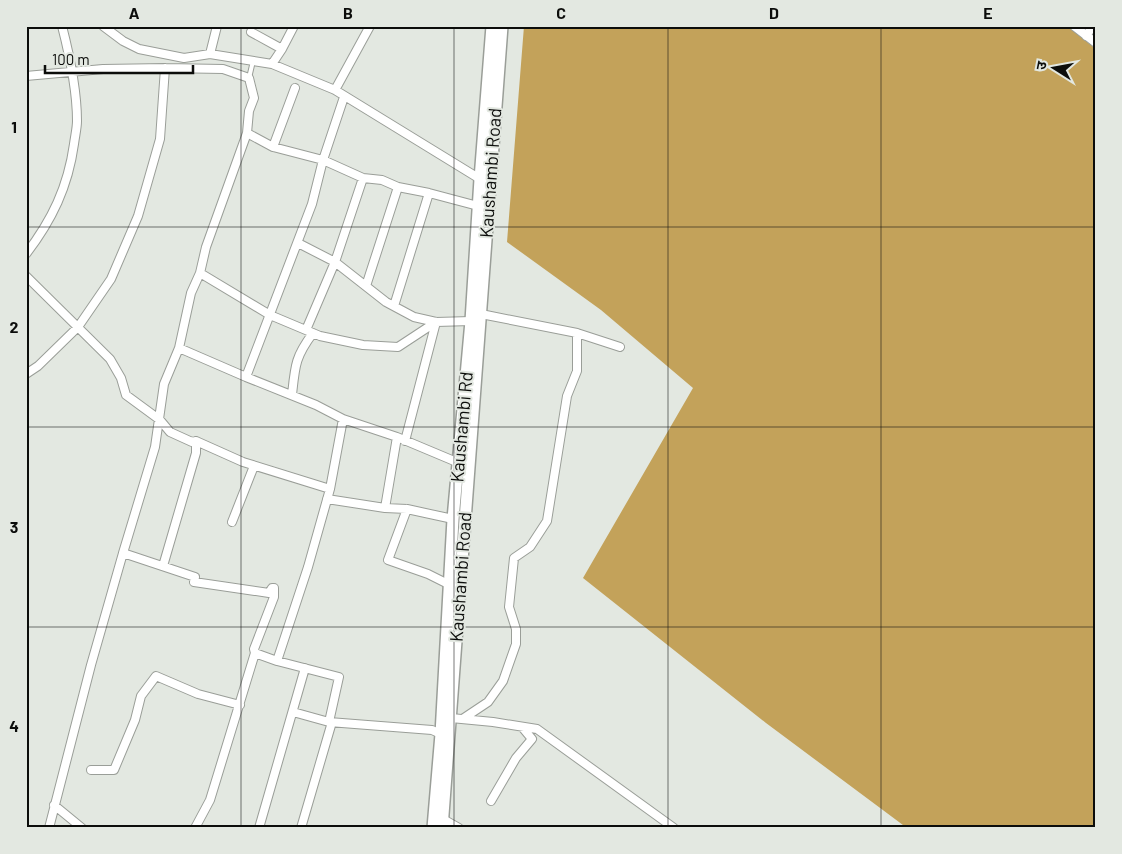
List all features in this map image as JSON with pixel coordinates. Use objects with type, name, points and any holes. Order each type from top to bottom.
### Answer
[{"type":"main road","name":"Kaushambi Rd","points":[[434,828],[453,519],[471,321],[492,26]]},
{"type":"main road","name":"Kaushambi Road","points":[[442,824],[502,26]]},
{"type":"street","points":[[26,254],[40,236],[58,204],[71,166],[77,121],[72,72],[62,26]]},
{"type":"street","points":[[103,26],[123,41],[139,49],[184,58],[210,54],[272,64],[335,90],[480,179]]},
{"type":"street","points":[[210,54],[217,26]]},
{"type":"street","points":[[272,64],[294,26]]},
{"type":"street","points":[[335,90],[370,26]]},
{"type":"street","points":[[1074,26],[1096,43]]},
{"type":"street","points":[[1086,36],[1093,26]]},
{"type":"street","points":[[251,32],[282,49]]},
{"type":"street","points":[[26,374],[38,366],[78,327],[111,279],[138,216],[160,139],[165,68]]},
{"type":"street","points":[[26,76],[103,69],[223,69],[249,78],[254,98],[249,111],[247,133],[206,247],[200,273],[191,293],[179,348],[164,384],[155,447],[91,665],[49,828]]},
{"type":"street","points":[[273,147],[295,88]]},
{"type":"street","points":[[246,377],[312,204],[323,160],[344,97]]},
{"type":"street","points":[[247,133],[273,147],[323,160],[363,178],[382,180],[398,187],[478,206]]},
{"type":"street","points":[[292,395],[294,366],[310,332],[363,178]]},
{"type":"street","points":[[366,286],[398,187]]},
{"type":"street","points":[[394,306],[429,193]]},
{"type":"street","points":[[298,243],[335,262],[394,306],[414,317],[436,322],[471,321]]},
{"type":"street","points":[[200,273],[270,315],[310,332],[363,346],[398,347],[436,322]]},
{"type":"street","points":[[26,276],[110,359],[121,378],[126,395],[160,420],[170,432],[254,466],[330,489]]},
{"type":"street","points":[[481,314],[577,333],[620,347]]},
{"type":"street","points":[[405,441],[436,322]]},
{"type":"street","points":[[464,718],[488,702],[503,681],[516,644],[516,629],[510,607],[514,558],[530,547],[547,521],[567,396],[576,371],[577,333]]},
{"type":"street","points":[[179,348],[316,405],[343,419],[397,437],[459,463]]},
{"type":"street","points":[[277,661],[308,567],[330,489],[343,419]]},
{"type":"street","points":[[385,508],[397,437]]},
{"type":"street","points":[[163,566],[196,453],[196,441]]},
{"type":"street","points":[[232,522],[254,466]]},
{"type":"street","points":[[326,499],[385,508],[407,509],[453,519]]},
{"type":"street","points":[[407,509],[388,560],[428,574],[450,585]]},
{"type":"street","points":[[123,553],[195,577],[194,582],[268,593],[274,588],[274,597],[254,650],[255,653],[240,705],[210,800],[195,828]]},
{"type":"street","points":[[255,653],[339,678],[329,722]]},
{"type":"street","points":[[259,828],[305,668]]},
{"type":"street","points":[[92,770],[114,770],[135,720],[141,696],[156,676],[198,694],[240,705]]},
{"type":"street","points":[[293,712],[329,722],[432,730],[441,734]]},
{"type":"street","points":[[451,718],[464,718],[537,729],[674,828]]},
{"type":"street","points":[[300,828],[322,760],[332,722],[329,722]]},
{"type":"street","points":[[491,801],[516,758],[532,739],[522,727]]},
{"type":"street","points":[[54,806],[82,828]]},
{"type":"street","points":[[442,824],[460,828]]},
{"type":"lane","points":[[249,78],[252,61]]},
{"type":"shaded area","points":[[524,26],[1067,26],[1096,49],[1096,828],[907,828],[766,723],[583,578],[693,388],[601,310],[507,242]]}]
